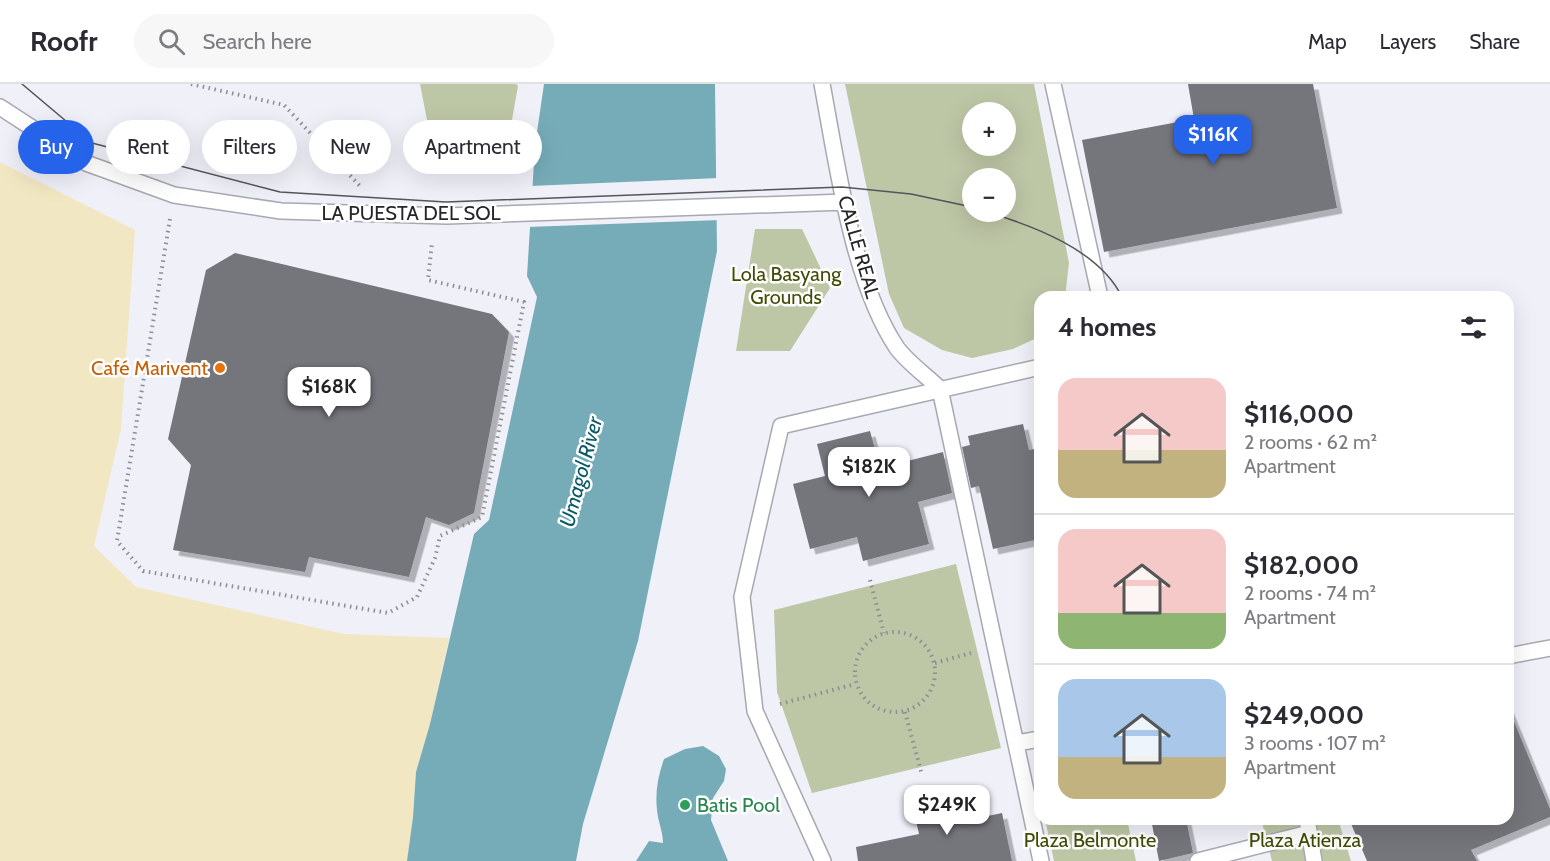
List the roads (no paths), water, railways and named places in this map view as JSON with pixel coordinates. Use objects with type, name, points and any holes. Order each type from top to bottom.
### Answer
[{"type":"lane","name":"CALLE REAL","points":[[822,84],[845,202],[860,262],[877,311],[898,349],[940,389]]},
{"type":"lane","points":[[1053,84],[1099,291]]},
{"type":"lane","name":"LA PUESTA DEL SOL","points":[[0,107],[86,164],[174,195],[281,212],[441,216],[845,202]]},
{"type":"lane","points":[[824,861],[755,711],[742,597],[781,426],[1034,368]]},
{"type":"lane","points":[[940,389],[1041,861]]},
{"type":"lane","points":[[1514,655],[1550,648]]},
{"type":"lane","points":[[1016,743],[1034,740]]},
{"type":"lane","points":[[1198,861],[1308,826],[1314,861]]},
{"type":"water","name":"Umagol River","points":[[544,84],[715,84],[717,251],[638,641],[583,824],[576,861],[407,861],[416,772],[430,724],[474,534],[489,520],[537,297],[527,276],[533,174],[542,174],[542,120],[539,120]]},
{"type":"water","name":"Batis Pool","points":[[703,746],[719,756],[726,769],[724,781],[713,798],[711,820],[728,861],[636,861],[649,841],[663,843],[656,797],[664,759],[685,749]]},
{"type":"tram line","points":[[22,84],[92,143],[280,192],[446,202],[842,187],[911,194],[962,205]]},
{"type":"tram line","points":[[1016,222],[1064,242],[1082,253],[1112,280],[1118,291]]},
{"type":"place","name":"Café Marivent","points":[[220,368]]},
{"type":"place","name":"Batis Pool","points":[[685,805]]},
{"type":"park label","name":"Lola Basyang Grounds","points":[[786,286]]},
{"type":"park label","name":"Plaza Belmonte","points":[[1090,840]]},
{"type":"park label","name":"Plaza Atienza","points":[[1305,840]]}]
